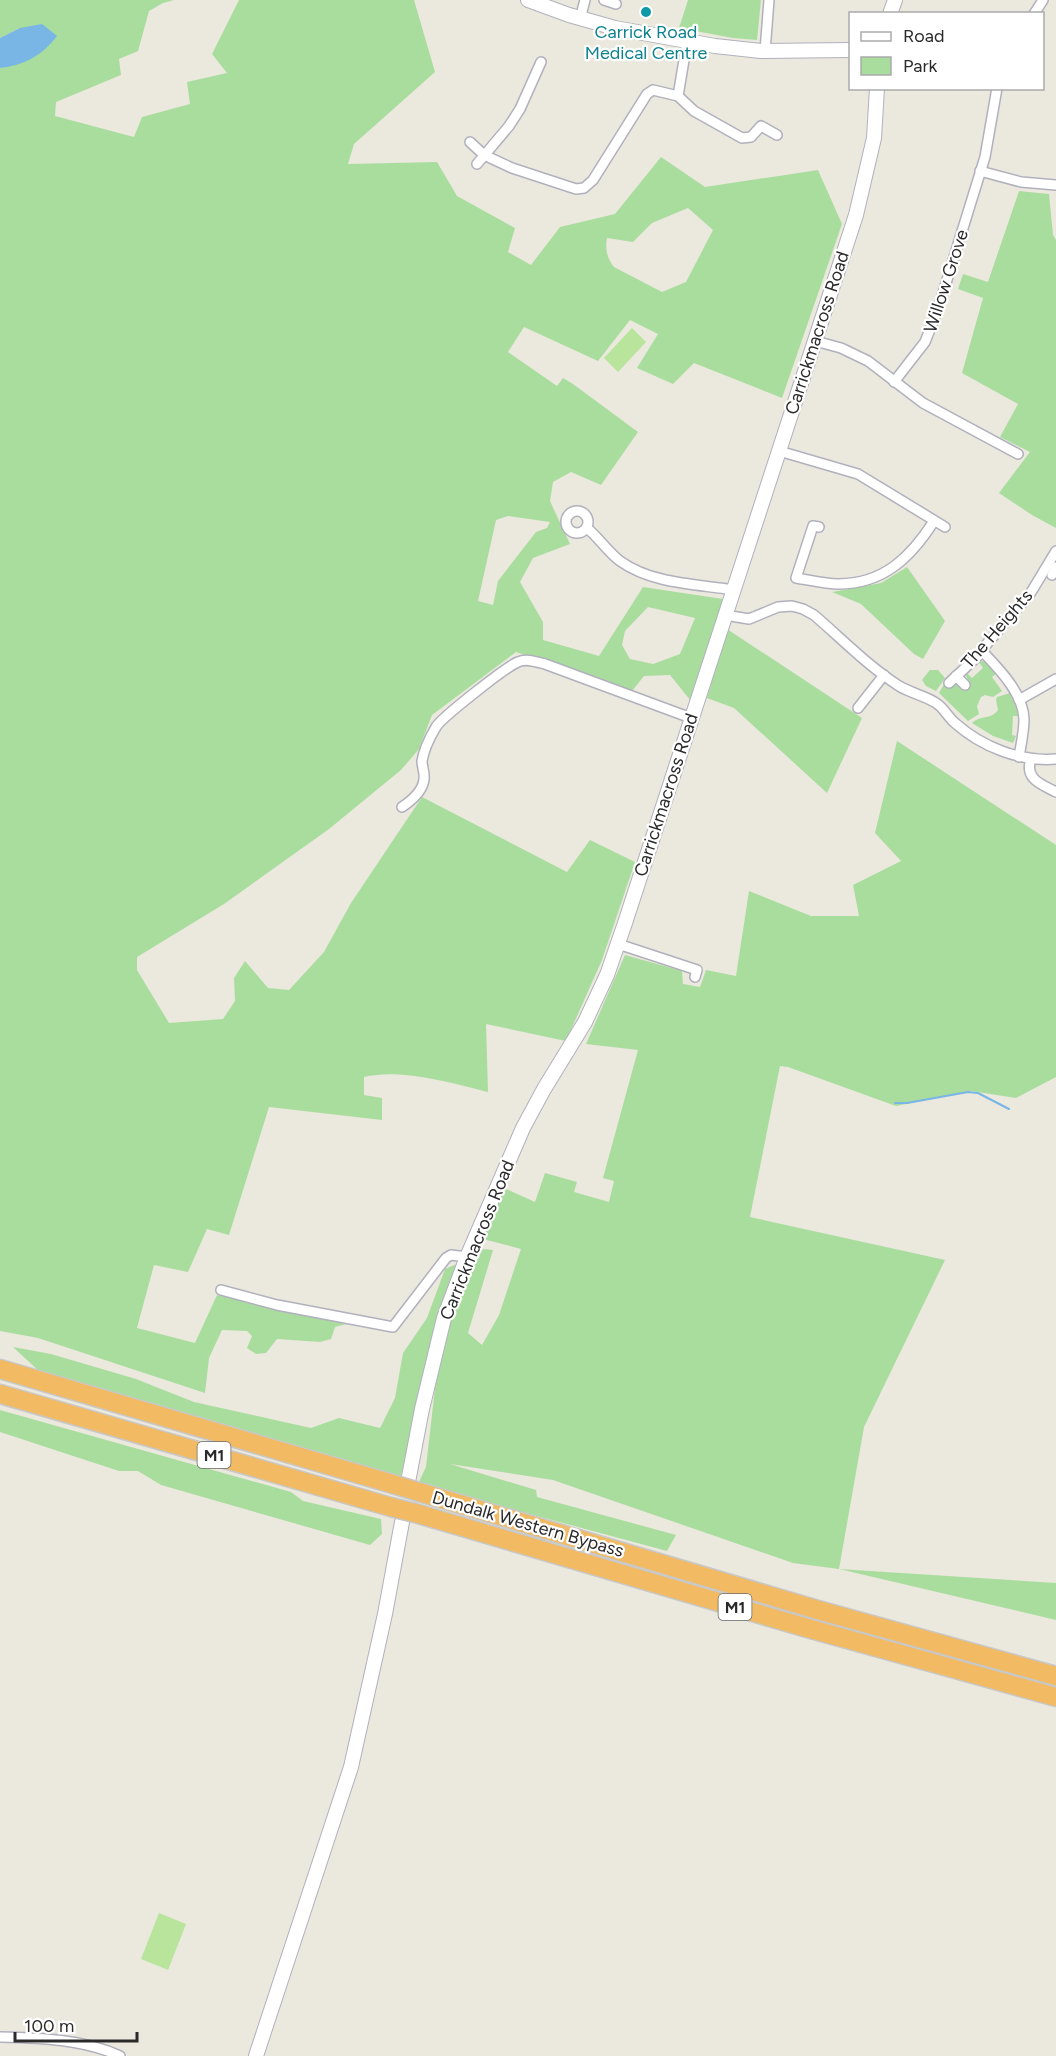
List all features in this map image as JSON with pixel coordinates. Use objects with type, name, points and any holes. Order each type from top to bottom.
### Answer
[{"type":"highway","name":"Dundalk Western Bypass","points":[[0,1369],[408,1486],[818,1610],[1056,1676]]},
{"type":"highway","name":"Dundalk Western Bypass","points":[[0,1394],[403,1514],[1056,1697]]},
{"type":"main road","points":[[528,0],[580,19],[687,42],[765,51],[849,50]]},
{"type":"main road","name":"Carrickmacross Road","points":[[408,1486],[422,1409],[444,1318],[467,1257],[523,1128],[585,1022],[607,975],[618,944],[855,216],[874,138],[877,90]]},
{"type":"main road","points":[[256,2056],[351,1767],[385,1614],[403,1514]]},
{"type":"street","points":[[580,19],[585,0]]},
{"type":"street","points":[[604,0],[616,4]]},
{"type":"street","points":[[765,51],[769,0]]},
{"type":"street","points":[[678,96],[687,42]]},
{"type":"street","points":[[477,164],[509,126],[520,109],[541,62]]},
{"type":"street","points":[[470,142],[484,155],[512,168],[576,189],[584,188],[593,180],[647,94],[653,90],[678,96],[694,111],[742,138],[750,137],[761,126],[777,135]]},
{"type":"street","name":"Willow Grove","points":[[894,382],[925,342],[938,309],[980,171],[997,90]]},
{"type":"street","points":[[980,171],[1021,182],[1056,185]]},
{"type":"street","points":[[815,341],[841,348],[868,361],[923,403],[1018,454]]},
{"type":"street","points":[[779,451],[858,474],[945,527]]},
{"type":"street","points":[[819,527],[813,526],[796,578],[838,584],[880,576],[893,568],[919,544],[934,521]]},
{"type":"street","points":[[587,528],[621,561],[642,572],[663,580],[734,590]]},
{"type":"street","name":"The Heights","points":[[964,685],[953,680],[982,651],[1030,594],[1056,551]]},
{"type":"street","points":[[725,615],[749,619],[778,607],[792,606],[803,609],[814,615],[884,675],[912,693],[937,703],[952,722],[973,737],[996,749],[1019,757],[1056,759]]},
{"type":"street","points":[[982,651],[1000,670],[1019,700],[1024,717],[1019,757]]},
{"type":"street","points":[[402,807],[412,800],[422,787],[424,780],[422,763],[425,750],[437,724],[519,662],[530,660],[545,664],[692,718]]},
{"type":"street","points":[[858,708],[884,675]]},
{"type":"street","points":[[1019,700],[1056,679]]},
{"type":"street","points":[[1030,759],[1029,771],[1032,778],[1056,792]]},
{"type":"street","points":[[618,944],[697,970],[695,977]]},
{"type":"street","points":[[221,1290],[277,1305],[393,1327],[447,1257],[458,1255],[467,1257]]},
{"type":"street","points":[[0,2037],[41,2038],[71,2042],[120,2056]]},
{"type":"green space","points":[[0,0],[174,0],[149,11],[138,51],[119,59],[121,75],[56,102],[55,116],[134,137],[142,117],[190,104],[187,82],[227,73],[212,54],[239,0],[414,0],[435,72],[354,144],[348,164],[437,162],[457,196],[515,228],[508,252],[531,265],[560,227],[615,214],[661,157],[705,187],[818,170],[842,224],[782,398],[694,363],[673,384],[637,368],[658,334],[630,320],[598,361],[524,327],[508,352],[557,386],[563,378],[573,384],[638,432],[601,485],[571,472],[553,482],[550,501],[570,544],[533,558],[520,582],[543,622],[543,640],[599,656],[643,587],[723,599],[691,701],[670,675],[644,676],[632,691],[516,652],[432,715],[419,749],[401,770],[329,829],[224,904],[137,957],[137,970],[169,1023],[223,1019],[235,1001],[234,978],[245,961],[268,988],[289,990],[324,952],[351,903],[422,797],[567,872],[590,840],[635,862],[602,960],[566,1041],[486,1024],[488,1092],[410,1075],[364,1077],[364,1095],[382,1098],[382,1120],[269,1107],[229,1235],[207,1229],[188,1272],[154,1265],[137,1328],[195,1343],[217,1295],[346,1324],[335,1327],[331,1339],[320,1342],[277,1339],[266,1353],[256,1354],[247,1348],[252,1336],[247,1331],[222,1330],[209,1358],[205,1393],[38,1338],[0,1331],[0,68],[20,28],[0,38]],"holes":[[[688,208],[713,230],[686,282],[662,292],[614,267],[607,253],[607,238],[633,242],[652,223]],[[508,516],[550,522],[547,528],[536,532],[498,581],[493,605],[478,601],[496,520]],[[648,607],[695,618],[680,654],[653,664],[630,659],[622,645],[625,631]]]},
{"type":"green space","points":[[688,0],[761,0],[757,40],[679,28]]},
{"type":"green space","points":[[1019,191],[1049,194],[1053,235],[1056,240],[1056,528],[999,493],[1030,452],[1000,437],[1018,404],[962,373],[983,298],[958,289],[963,274],[988,282]]},
{"type":"green space","points":[[632,328],[646,342],[618,372],[604,358]]},
{"type":"green space","points":[[907,567],[945,621],[923,659],[914,654],[861,604],[832,592],[881,583]]},
{"type":"green space","points":[[727,629],[862,718],[827,793],[734,708],[707,698]]},
{"type":"green space","points":[[984,661],[997,673],[992,677],[1002,691],[993,697],[985,695],[981,697],[977,706],[979,714],[968,721],[939,693],[946,681],[950,685],[956,684],[963,689],[969,683],[965,673],[972,678],[983,668],[979,662]]},
{"type":"green space","points":[[930,670],[938,670],[945,678],[936,691],[926,686],[922,680]]},
{"type":"green space","points":[[1010,693],[1019,716],[1013,716],[1012,735],[1016,736],[1013,743],[993,736],[972,723],[995,713],[998,710],[997,697]]},
{"type":"green space","points":[[897,741],[1056,845],[1056,1077],[1016,1098],[971,1091],[896,1106],[780,1066],[750,1217],[945,1260],[864,1427],[839,1569],[793,1563],[553,1480],[450,1464],[536,1490],[537,1497],[676,1535],[667,1551],[418,1484],[426,1467],[435,1388],[448,1327],[474,1255],[484,1249],[493,1250],[468,1333],[482,1345],[499,1315],[521,1249],[483,1239],[504,1188],[535,1202],[545,1173],[577,1182],[574,1192],[609,1202],[614,1181],[603,1178],[638,1050],[586,1044],[625,955],[682,971],[683,984],[700,987],[706,970],[736,976],[749,891],[811,916],[859,916],[853,885],[901,861],[875,833]]},
{"type":"green space","points":[[457,1264],[431,1344],[400,1480],[41,1373],[13,1347],[51,1354],[136,1379],[194,1402],[311,1428],[339,1418],[380,1428],[395,1398],[403,1353],[427,1318],[445,1269]]},
{"type":"green space","points":[[0,1410],[291,1492],[303,1501],[381,1519],[382,1534],[370,1545],[161,1485],[138,1471],[119,1471],[0,1432]]},
{"type":"green space","points":[[839,1569],[1056,1583],[1056,1620]]},
{"type":"green space","points":[[159,1913],[186,1924],[168,1970],[141,1959]]},
{"type":"water","points":[[42,24],[57,36],[51,43],[32,58],[17,65],[0,68],[0,38],[20,28]]},
{"type":"waterway","points":[[895,1103],[968,1092],[978,1093],[1009,1109]]},
{"type":"place","name":"Carrick Road Medical Centre","points":[[646,12]]}]
